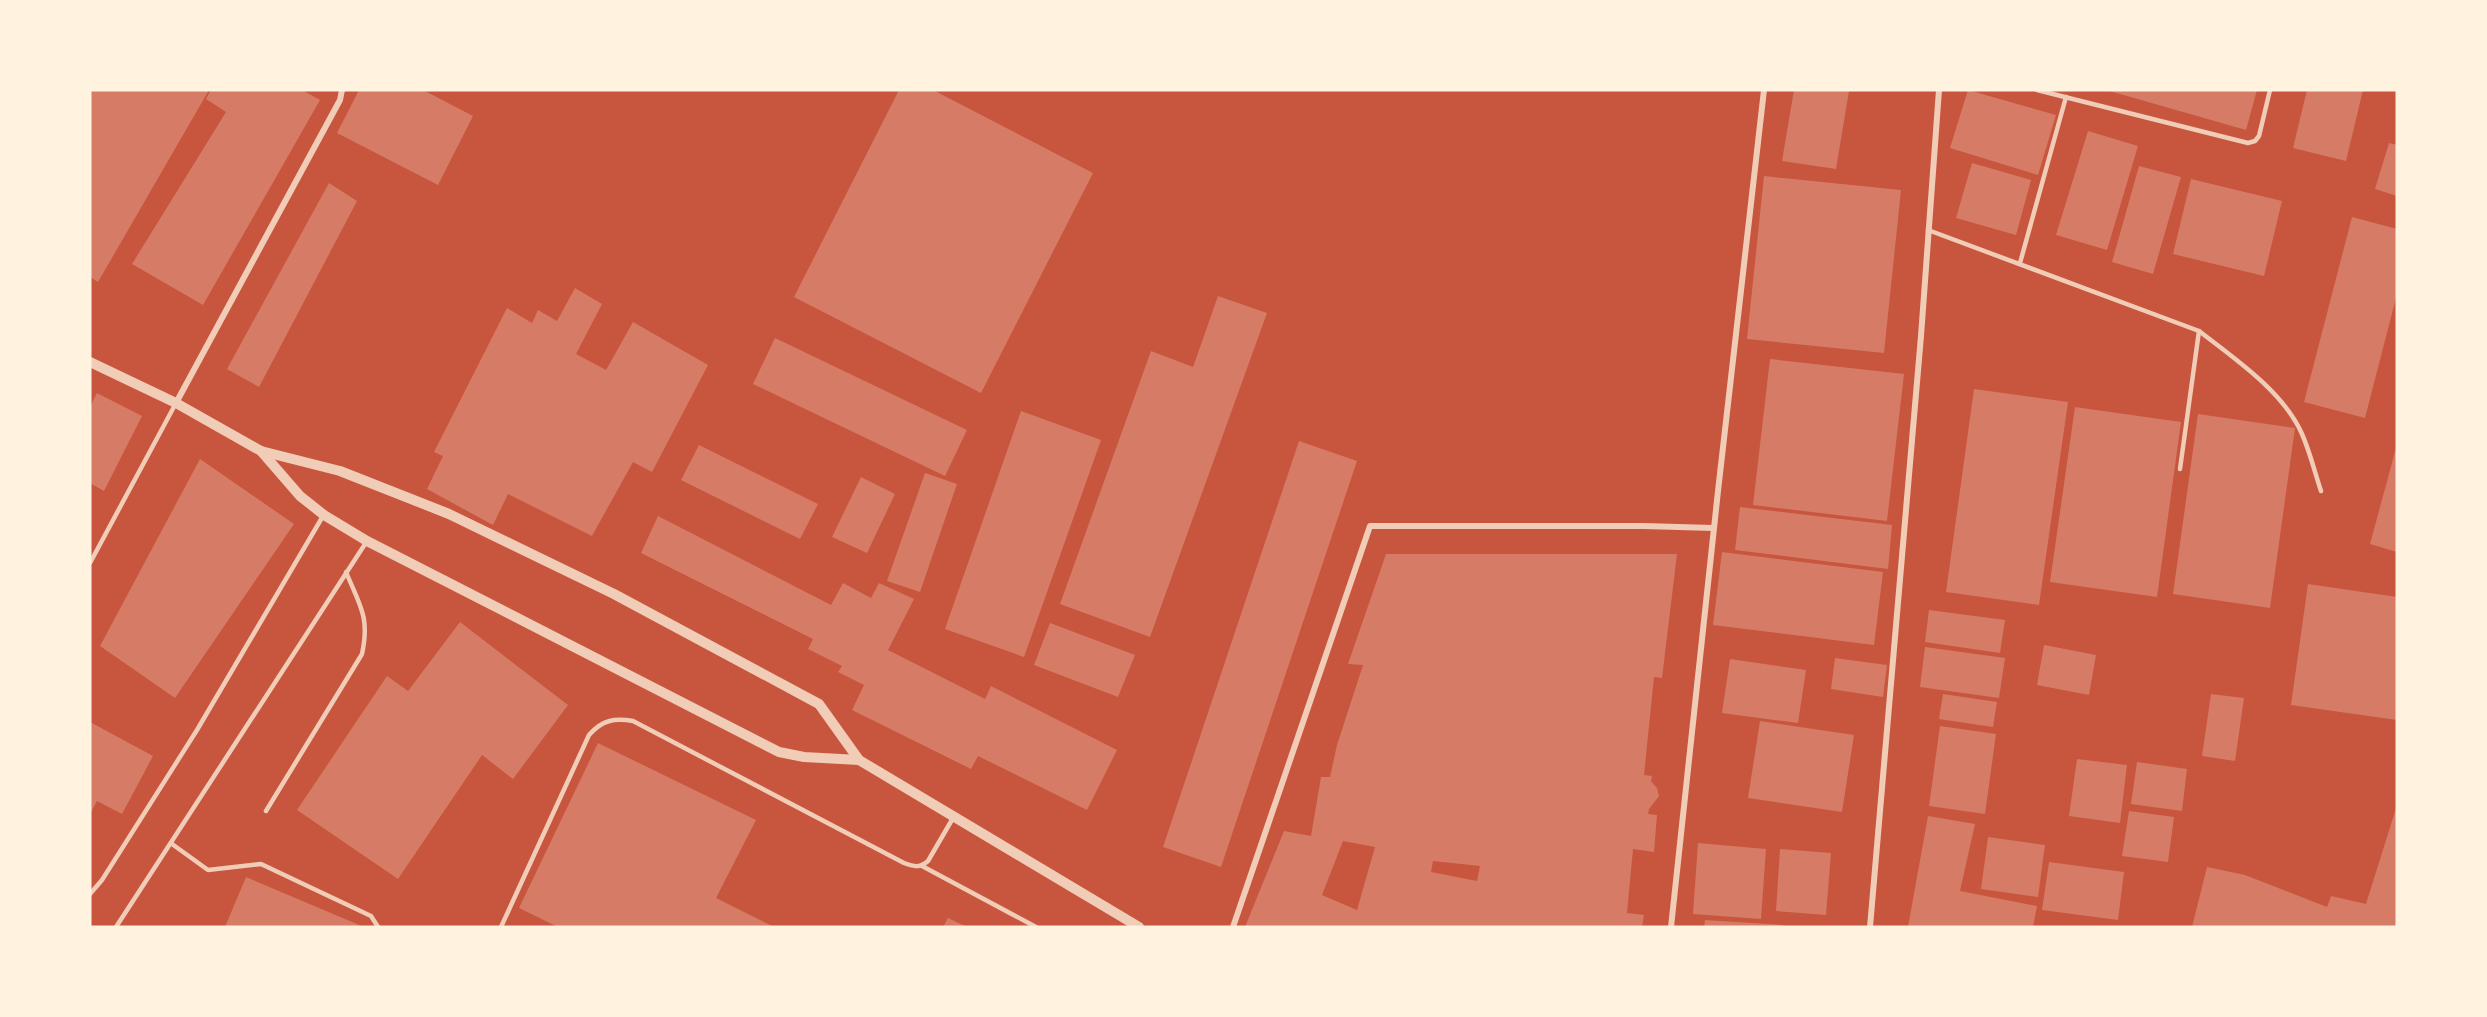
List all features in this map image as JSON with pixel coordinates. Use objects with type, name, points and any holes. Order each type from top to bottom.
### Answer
[{"type":"street","points":[[176,403],[340,100],[342,90]]},
{"type":"street","points":[[1671,927],[1713,528],[1764,90]]},
{"type":"street","points":[[1870,927],[1920,348],[1939,90]]},
{"type":"street","points":[[90,362],[176,403],[261,451],[340,471],[449,514],[614,594],[819,704],[859,760],[1139,927]]},
{"type":"street","points":[[261,451],[300,496],[324,515],[367,541],[779,752],[804,757],[859,760]]},
{"type":"street","points":[[1233,927],[1370,526],[1713,528]]},
{"type":"lane","points":[[2037,90],[2248,142],[2255,141],[2259,136],[2270,90]]},
{"type":"lane","points":[[2020,263],[2066,97]]},
{"type":"lane","points":[[1928,230],[2199,331],[2247,369],[2289,411],[2302,434],[2321,491]]},
{"type":"lane","points":[[2180,469],[2199,331]]},
{"type":"lane","points":[[90,563],[176,403]]},
{"type":"lane","points":[[90,894],[102,880],[198,730],[324,515]]},
{"type":"lane","points":[[116,927],[367,541]]},
{"type":"lane","points":[[266,811],[362,654],[366,636],[366,619],[346,572]]},
{"type":"lane","points":[[501,927],[589,735],[598,724],[616,718],[633,721],[904,863],[922,866],[1036,927]]},
{"type":"lane","points":[[922,866],[928,861],[953,818]]},
{"type":"lane","points":[[172,844],[208,870],[261,864],[371,916],[378,927]]},
{"type":"building","points":[[90,90],[209,90],[98,282],[90,277]]},
{"type":"building","points":[[211,90],[302,90],[320,100],[203,305],[132,264],[226,112],[206,99]]},
{"type":"building","points":[[359,90],[423,90],[473,116],[438,185],[337,133]]},
{"type":"building","points":[[899,90],[933,90],[1093,173],[981,393],[794,297]]},
{"type":"building","points":[[1794,90],[1849,91],[1836,169],[1782,161]]},
{"type":"building","points":[[1968,90],[2056,115],[2038,175],[1950,148]]},
{"type":"building","points":[[2106,90],[2257,90],[2246,130]]},
{"type":"building","points":[[2307,90],[2363,90],[2346,161],[2293,148]]},
{"type":"building","points":[[2088,131],[2138,146],[2107,250],[2056,235]]},
{"type":"building","points":[[2389,143],[2397,145],[2397,196],[2375,189]]},
{"type":"building","points":[[1972,163],[2031,180],[2016,235],[1956,218]]},
{"type":"building","points":[[2139,166],[2181,177],[2153,274],[2112,262]]},
{"type":"building","points":[[1764,176],[1901,190],[1884,353],[1747,339]]},
{"type":"building","points":[[2191,179],[2282,201],[2264,276],[2173,254]]},
{"type":"building","points":[[329,183],[357,201],[259,387],[227,369]]},
{"type":"building","points":[[2352,217],[2397,229],[2397,294],[2365,418],[2304,402]]},
{"type":"building","points":[[575,288],[602,304],[576,354],[606,370],[633,322],[708,365],[652,472],[633,462],[592,536],[508,494],[493,525],[427,489],[443,456],[434,452],[507,308],[532,323],[538,310],[557,321]]},
{"type":"building","points":[[1218,296],[1267,313],[1150,637],[1060,604],[1151,351],[1193,367]]},
{"type":"building","points":[[775,338],[967,430],[945,476],[753,384]]},
{"type":"building","points":[[1770,359],[1904,374],[1887,521],[1753,505]]},
{"type":"building","points":[[1974,389],[2068,402],[2039,605],[1946,592]]},
{"type":"building","points":[[97,393],[142,416],[104,491],[90,483],[90,407]]},
{"type":"building","points":[[2075,407],[2181,422],[2157,597],[2050,582]]},
{"type":"building","points":[[1021,411],[1101,440],[1024,657],[945,629]]},
{"type":"building","points":[[2198,414],[2295,428],[2270,608],[2173,594]]},
{"type":"building","points":[[1299,441],[1357,461],[1221,867],[1163,847]]},
{"type":"building","points":[[699,445],[818,504],[800,539],[681,480]]},
{"type":"building","points":[[2397,449],[2397,552],[2370,544]]},
{"type":"building","points":[[200,459],[294,524],[175,698],[100,646]]},
{"type":"building","points":[[925,473],[957,484],[920,592],[887,581]]},
{"type":"building","points":[[861,477],[895,494],[867,553],[832,537]]},
{"type":"building","points":[[1740,507],[1892,525],[1888,569],[1735,550]]},
{"type":"building","points":[[658,516],[831,605],[843,583],[871,598],[879,583],[914,599],[888,650],[985,699],[991,686],[1117,750],[1087,810],[978,756],[971,769],[852,710],[864,685],[838,672],[842,666],[808,649],[813,639],[641,553]]},
{"type":"building","points":[[1722,552],[1883,572],[1874,645],[1713,625]]},
{"type":"building","points":[[1386,554],[1677,554],[1662,678],[1654,677],[1644,775],[1652,776],[1651,781],[1657,788],[1659,796],[1648,814],[1657,815],[1654,852],[1633,849],[1627,913],[1644,915],[1642,927],[1245,927],[1284,831],[1311,836],[1321,777],[1330,777],[1337,745],[1363,665],[1348,664]],"holes":[[[1343,841],[1375,847],[1357,910],[1322,895]],[[1433,861],[1480,866],[1477,881],[1431,872]]]},
{"type":"building","points":[[2308,584],[2397,597],[2397,720],[2291,705]]},
{"type":"building","points":[[1929,610],[2005,620],[2000,653],[1925,642]]},
{"type":"building","points":[[460,622],[568,705],[513,779],[482,755],[398,879],[297,810],[387,676],[408,691]]},
{"type":"building","points":[[1050,623],[1135,655],[1118,697],[1034,665]]},
{"type":"building","points":[[2044,645],[2096,655],[2089,695],[2037,685]]},
{"type":"building","points":[[1925,647],[2005,658],[1999,698],[1920,687]]},
{"type":"building","points":[[1835,658],[1887,665],[1883,697],[1831,689]]},
{"type":"building","points":[[1730,659],[1806,670],[1798,723],[1722,713]]},
{"type":"building","points":[[1943,694],[1997,702],[1993,727],[1939,719]]},
{"type":"building","points":[[2211,694],[2244,698],[2235,761],[2202,756]]},
{"type":"building","points":[[1760,721],[1854,735],[1842,812],[1748,798]]},
{"type":"building","points":[[90,722],[153,756],[122,814],[97,801],[90,814]]},
{"type":"building","points":[[1940,726],[1996,734],[1985,814],[1929,806]]},
{"type":"building","points":[[598,743],[756,820],[716,898],[774,927],[558,927],[519,908]]},
{"type":"building","points":[[2077,759],[2127,765],[2120,823],[2069,816]]},
{"type":"building","points":[[2137,762],[2187,769],[2182,811],[2131,804]]},
{"type":"building","points":[[2397,805],[2397,927],[2192,927],[2207,867],[2245,875],[2327,907],[2331,896],[2366,904]]},
{"type":"building","points":[[2129,811],[2174,817],[2168,862],[2122,856]]},
{"type":"building","points":[[1928,816],[1975,824],[1960,891],[2037,906],[2033,927],[1908,927]]},
{"type":"building","points":[[1988,837],[2045,845],[2038,897],[1981,889]]},
{"type":"building","points":[[1698,843],[1766,849],[1761,919],[1693,914]]},
{"type":"building","points":[[1780,849],[1831,853],[1826,915],[1776,911]]},
{"type":"building","points":[[2049,862],[2124,872],[2118,920],[2042,910]]},
{"type":"building","points":[[246,877],[364,927],[225,927]]},
{"type":"building","points":[[948,918],[967,927],[943,927]]},
{"type":"building","points":[[1705,920],[1783,925],[1783,927],[1704,927]]}]
